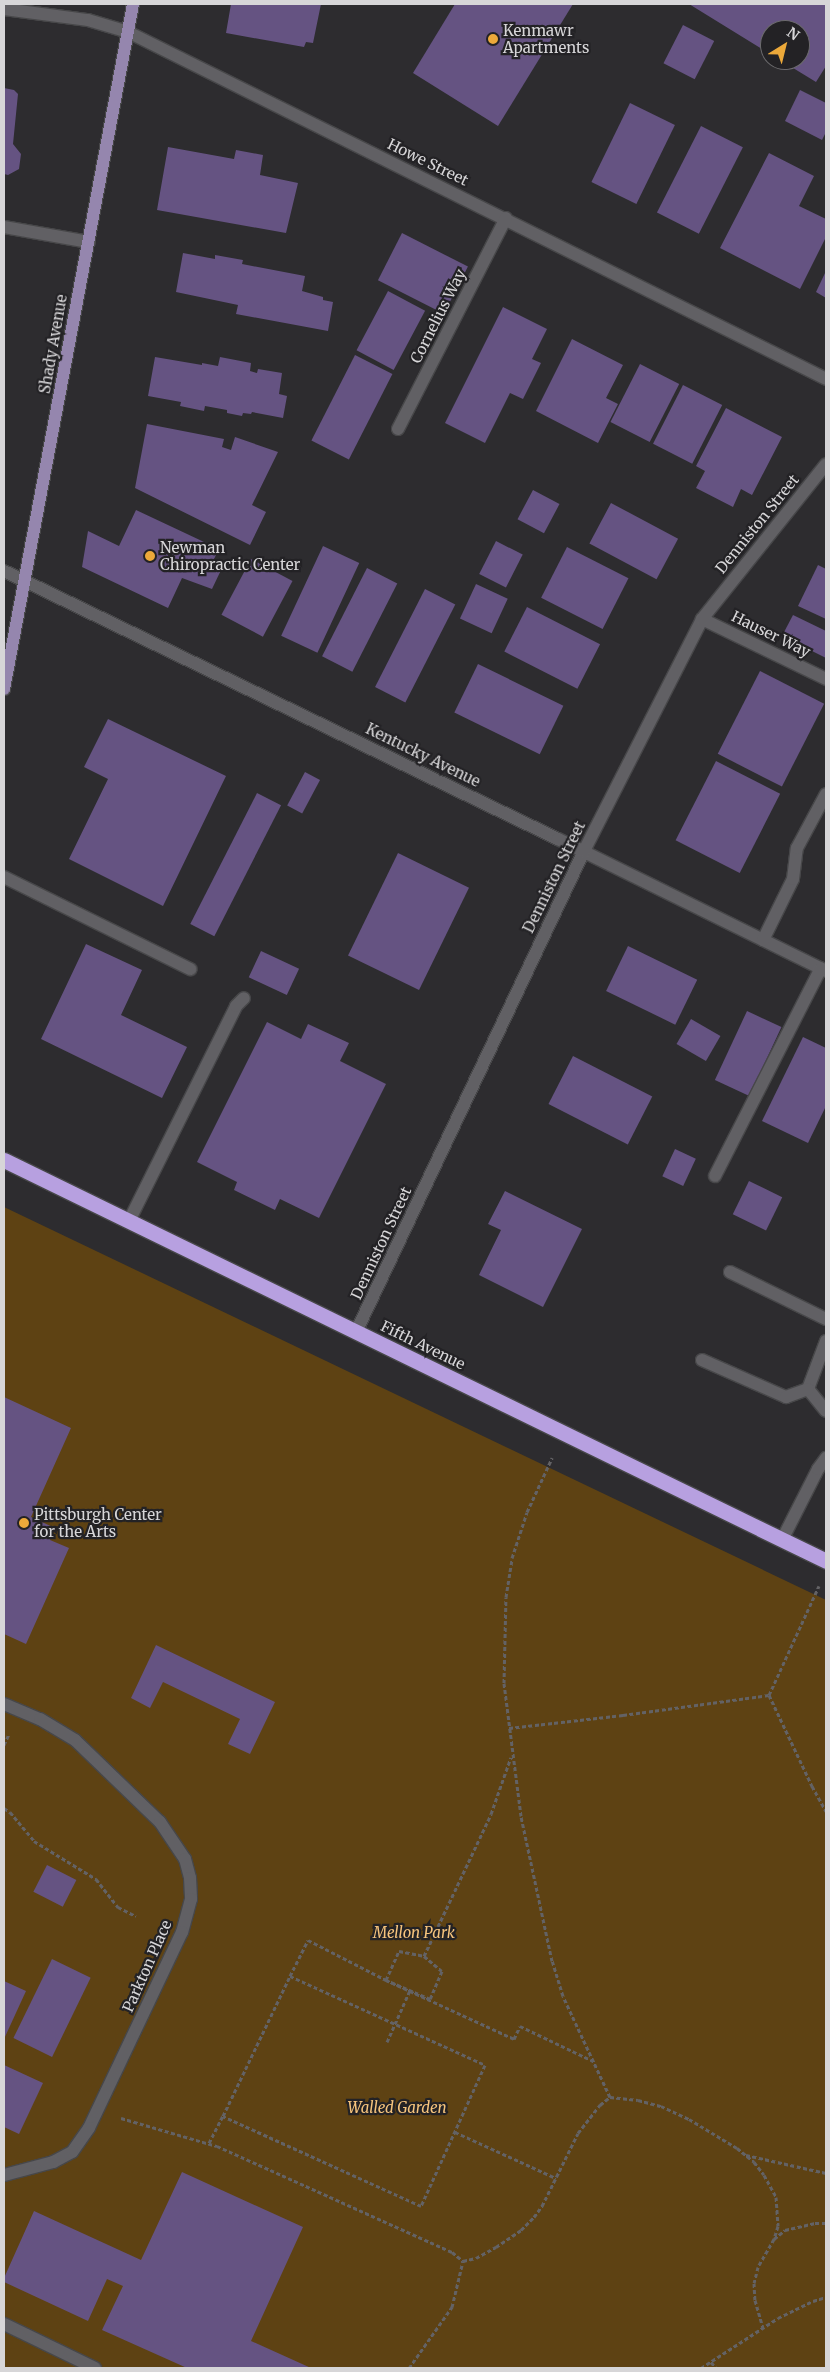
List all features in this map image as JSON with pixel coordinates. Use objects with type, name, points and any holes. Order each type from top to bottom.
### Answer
[{"type":"highway","name":"Fifth Avenue","points":[[4,1160],[826,1561]]},
{"type":"main road","name":"Shady Avenue","points":[[4,689],[26,581],[132,4]]},
{"type":"street","name":"Howe Street","points":[[4,9],[88,20],[128,32],[826,378]]},
{"type":"street","name":"Cornelius Way","points":[[398,429],[506,218]]},
{"type":"street","points":[[4,227],[89,242]]},
{"type":"street","name":"Denniston Street","points":[[356,1332],[584,851],[702,619],[826,464]]},
{"type":"street","name":"Kentucky Avenue","points":[[4,572],[584,851],[824,970]]},
{"type":"street","name":"Hauser Way","points":[[702,619],[826,679]]},
{"type":"street","points":[[763,940],[793,879],[797,848],[826,794]]},
{"type":"street","points":[[4,877],[190,969]]},
{"type":"street","points":[[715,1176],[824,970]]},
{"type":"street","points":[[129,1221],[236,1006],[244,998]]},
{"type":"street","points":[[730,1272],[826,1319]]},
{"type":"street","points":[[702,1360],[786,1397],[808,1389],[826,1341]]},
{"type":"street","points":[[808,1389],[826,1411]]},
{"type":"street","points":[[782,1540],[818,1469],[826,1458]]},
{"type":"street","name":"Parkton Place","points":[[4,1704],[40,1719],[75,1740],[160,1822],[177,1844],[185,1860],[190,1878],[191,1899],[182,1932],[98,2112],[72,2152],[53,2162],[4,2174]]},
{"type":"street","points":[[4,2324],[95,2368]]},
{"type":"path","points":[[564,1433],[527,1512],[518,1536],[509,1575],[504,1683],[521,1816],[552,1961],[562,1996],[610,2097]]},
{"type":"path","points":[[769,1695],[823,1578]]},
{"type":"path","points":[[509,1728],[769,1695]]},
{"type":"path","points":[[769,1695],[812,1786],[826,1811]]},
{"type":"path","points":[[424,1956],[491,1814],[512,1754]]},
{"type":"path","points":[[4,1808],[34,1841],[91,1876],[118,1907],[136,1916]]},
{"type":"path","points":[[210,2143],[308,1940],[386,1980],[430,1999]]},
{"type":"path","points":[[386,1980],[399,1951],[424,1956],[442,1971],[430,1999]]},
{"type":"path","points":[[222,2116],[421,2206],[485,2065],[290,1976]]},
{"type":"path","points":[[386,1980],[514,2039],[520,2026],[594,2062]]},
{"type":"path","points":[[387,2042],[410,1990]]},
{"type":"path","points":[[463,2261],[476,2258],[521,2230],[542,2206],[578,2133],[600,2105],[610,2097],[638,2100],[661,2106],[716,2133],[745,2155],[764,2175],[776,2197],[778,2226],[774,2239],[758,2268],[754,2283],[755,2300],[764,2328]]},
{"type":"path","points":[[98,2112],[210,2143],[452,2252],[463,2261]]},
{"type":"path","points":[[455,2132],[556,2178]]},
{"type":"path","points":[[745,2155],[826,2172]]},
{"type":"path","points":[[774,2239],[785,2230],[815,2223],[826,2223]]},
{"type":"path","points":[[409,2368],[452,2308],[463,2261]]},
{"type":"path","points":[[701,2368],[804,2305],[826,2297]]},
{"type":"path","points":[[711,2362],[716,2368]]},
{"type":"green space","name":"Mellon Park","points":[[4,1207],[826,1600],[826,2368],[4,2368]]},
{"type":"building","points":[[231,4],[321,4],[313,43],[306,42],[304,47],[226,33]]},
{"type":"building","name":"Kenmawr Apartments","points":[[455,4],[573,4],[498,126],[413,73]]},
{"type":"building","points":[[689,4],[826,4],[826,66],[816,82],[796,70],[810,70],[810,20],[760,20],[760,48]]},
{"type":"building","points":[[683,25],[714,41],[695,79],[663,63]]},
{"type":"building","points":[[4,88],[14,90],[18,94],[13,144],[21,154],[19,169],[8,175],[4,174]]},
{"type":"building","points":[[800,90],[826,103],[826,132],[822,140],[785,121]]},
{"type":"building","points":[[630,103],[675,125],[636,204],[591,182]]},
{"type":"building","points":[[701,126],[743,147],[699,234],[657,212]]},
{"type":"building","points":[[168,147],[234,159],[236,150],[263,155],[260,175],[298,183],[286,233],[157,210]]},
{"type":"building","points":[[769,153],[814,176],[799,206],[826,219],[826,237],[800,289],[720,248]]},
{"type":"building","points":[[402,233],[468,267],[444,314],[378,280]]},
{"type":"building","points":[[183,253],[215,259],[215,255],[243,260],[242,264],[305,276],[302,291],[333,302],[328,331],[236,314],[238,305],[176,292]]},
{"type":"building","points":[[826,271],[826,298],[816,292]]},
{"type":"building","points":[[388,291],[425,311],[394,370],[357,350]]},
{"type":"building","points":[[503,307],[547,329],[532,359],[541,363],[523,399],[510,393],[485,443],[445,423]]},
{"type":"building","points":[[572,339],[623,365],[606,398],[618,404],[598,443],[536,411]]},
{"type":"building","points":[[355,355],[392,374],[349,460],[311,441]]},
{"type":"building","points":[[155,357],[218,366],[220,357],[251,363],[250,371],[257,373],[258,369],[282,373],[279,394],[287,396],[283,418],[252,412],[251,414],[243,413],[242,416],[227,413],[227,410],[205,406],[204,411],[180,406],[181,402],[148,396]]},
{"type":"building","points":[[640,364],[679,384],[650,442],[610,422]]},
{"type":"building","points":[[683,385],[722,405],[692,464],[653,444]]},
{"type":"building","points":[[726,408],[782,437],[752,495],[741,489],[733,507],[696,488],[705,471],[696,466]]},
{"type":"building","points":[[147,424],[224,439],[222,447],[231,450],[235,437],[278,452],[252,505],[266,512],[250,545],[135,488]]},
{"type":"building","points":[[533,490],[559,504],[544,533],[518,519]]},
{"type":"building","points":[[611,503],[678,539],[657,579],[589,544]]},
{"type":"building","name":"Newman Chiropractic Center","points":[[136,510],[219,549],[212,563],[222,568],[212,589],[182,578],[168,608],[82,567],[88,531],[119,546]]},
{"type":"building","points":[[496,541],[523,555],[506,588],[479,574]]},
{"type":"building","points":[[323,546],[359,563],[317,653],[281,636]]},
{"type":"building","points":[[567,547],[628,578],[603,629],[541,598]]},
{"type":"building","points":[[251,559],[292,581],[263,637],[221,615]]},
{"type":"building","points":[[818,565],[826,569],[826,619],[798,606]]},
{"type":"building","points":[[367,568],[397,583],[352,672],[322,656]]},
{"type":"building","points":[[476,584],[508,599],[492,633],[460,618]]},
{"type":"building","points":[[425,589],[455,604],[405,702],[375,687]]},
{"type":"building","points":[[527,607],[600,644],[577,689],[504,652]]},
{"type":"building","points":[[793,615],[826,631],[826,658],[782,636]]},
{"type":"building","points":[[478,664],[563,706],[540,754],[454,713]]},
{"type":"building","points":[[760,671],[824,704],[782,787],[718,754]]},
{"type":"building","points":[[108,719],[226,776],[163,906],[69,859],[108,779],[84,767]]},
{"type":"building","points":[[716,761],[780,794],[740,873],[676,840]]},
{"type":"building","points":[[305,772],[320,780],[302,814],[287,806]]},
{"type":"building","points":[[257,793],[281,805],[214,936],[190,924]]},
{"type":"building","points":[[398,853],[469,888],[419,990],[348,955]]},
{"type":"building","points":[[86,944],[142,970],[121,1015],[187,1047],[162,1098],[41,1039]]},
{"type":"building","points":[[628,946],[697,980],[675,1025],[606,991]]},
{"type":"building","points":[[261,951],[299,969],[287,995],[249,977]]},
{"type":"building","points":[[747,1011],[781,1027],[749,1096],[715,1080]]},
{"type":"building","points":[[691,1019],[720,1036],[706,1061],[677,1044]]},
{"type":"building","points":[[267,1022],[301,1039],[308,1024],[349,1043],[340,1061],[386,1084],[319,1218],[280,1199],[275,1210],[234,1190],[237,1182],[197,1162]]},
{"type":"building","points":[[803,1037],[826,1048],[826,1106],[808,1143],[762,1121]]},
{"type":"building","points":[[573,1056],[652,1096],[628,1145],[548,1104]]},
{"type":"building","points":[[675,1149],[696,1159],[683,1186],[662,1176]]},
{"type":"building","points":[[749,1181],[782,1197],[766,1230],[733,1214]]},
{"type":"building","points":[[505,1191],[582,1229],[543,1307],[479,1275],[501,1230],[488,1224]]},
{"type":"building","name":"Pittsburgh Center for the Arts","points":[[4,1397],[71,1428],[31,1517],[55,1528],[50,1540],[69,1548],[26,1644],[4,1634]]},
{"type":"building","points":[[156,1645],[275,1702],[250,1754],[228,1744],[240,1719],[163,1682],[150,1708],[131,1698]]},
{"type":"building","points":[[47,1865],[76,1880],[63,1907],[33,1892]]},
{"type":"building","points":[[52,1959],[91,1978],[52,2057],[13,2038]]},
{"type":"building","points":[[4,1981],[26,1991],[4,2039]]},
{"type":"building","points":[[4,2065],[43,2083],[19,2134],[4,2127]]},
{"type":"building","points":[[182,2172],[303,2227],[251,2341],[311,2368],[187,2368],[102,2330],[123,2286],[107,2279],[88,2321],[4,2282],[4,2278],[34,2211],[141,2260]]},
{"type":"place","name":"Kenmawr Apartments","points":[[493,39]]},
{"type":"place","name":"Newman Chiropractic Center","points":[[150,556]]},
{"type":"place","name":"Pittsburgh Center for the Arts","points":[[24,1523]]},
{"type":"park label","name":"Walled Garden","points":[[397,2108]]}]
